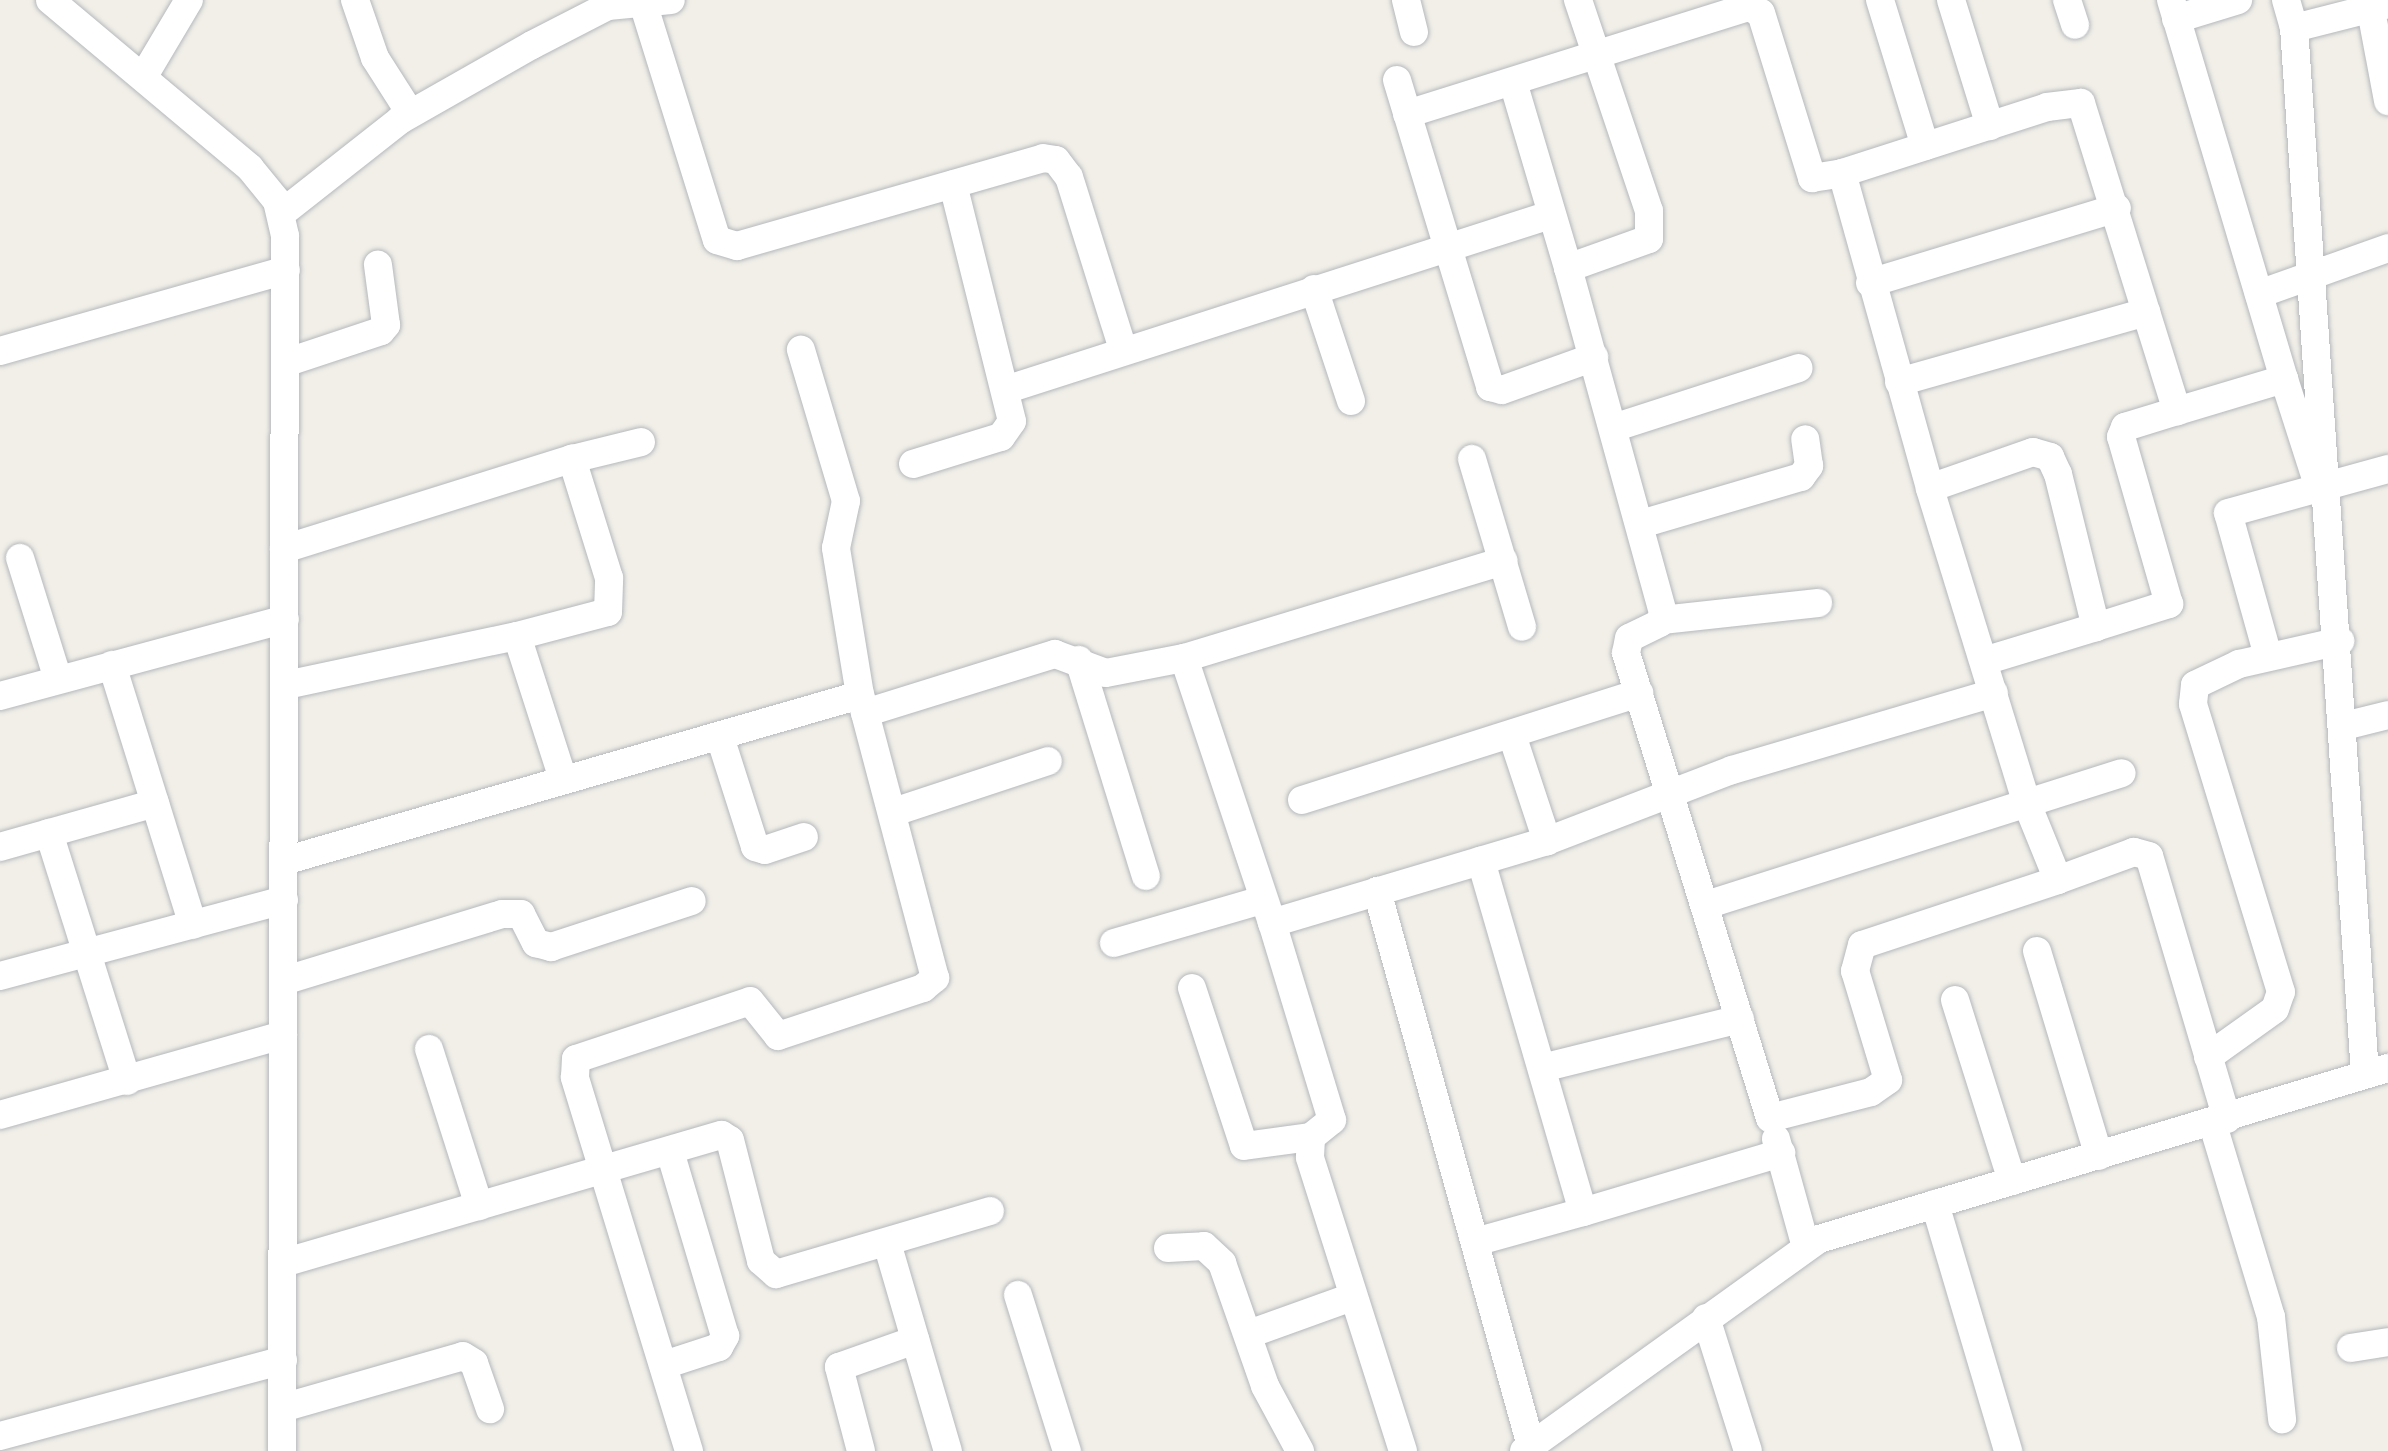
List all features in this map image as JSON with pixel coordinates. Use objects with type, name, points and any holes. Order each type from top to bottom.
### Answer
[{"type":"street","points":[[50,0],[145,74],[250,168],[282,213],[286,270],[282,1451]]},
{"type":"street","points":[[145,74],[189,0]]},
{"type":"street","points":[[355,0],[374,58],[410,113]]},
{"type":"street","points":[[1406,0],[1414,32]]},
{"type":"street","points":[[1568,268],[1634,249],[1653,230],[1578,0]]},
{"type":"street","points":[[1880,0],[1925,146]]},
{"type":"street","points":[[1951,0],[1990,126]]},
{"type":"street","points":[[2238,0],[2174,10],[2284,380],[2323,484]]},
{"type":"street","points":[[1376,891],[1475,1242],[1527,1449],[1806,1247],[1935,1204],[2220,1122],[2377,1071],[2323,484],[2315,277],[2294,28],[2286,0]]},
{"type":"street","points":[[282,213],[410,113],[607,3],[657,2],[709,229],[725,246],[1043,158],[1064,168],[1123,350]]},
{"type":"street","points":[[2294,28],[2374,5],[2388,101]]},
{"type":"street","points":[[1408,114],[1756,8],[1812,178],[1842,173],[2067,101],[2082,103],[2176,410]]},
{"type":"street","points":[[1396,80],[1450,246],[1490,387],[1502,390],[1594,357]]},
{"type":"street","points":[[1514,82],[1642,524],[1662,620]]},
{"type":"street","points":[[1842,173],[1930,488],[2026,801],[2058,880]]},
{"type":"street","points":[[913,464],[1009,432],[1005,390],[954,184]]},
{"type":"street","points":[[1870,283],[2117,208]]},
{"type":"street","points":[[1005,390],[1550,214]]},
{"type":"street","points":[[2259,294],[2388,248]]},
{"type":"street","points":[[285,363],[381,331],[386,325],[378,265]]},
{"type":"street","points":[[0,351],[286,270]]},
{"type":"street","points":[[1314,290],[1351,401]]},
{"type":"street","points":[[1899,382],[2146,312]]},
{"type":"street","points":[[689,1451],[604,1170],[576,1059],[750,1000],[778,1036],[932,983],[933,956],[862,704],[836,548],[846,501],[801,350]]},
{"type":"street","points":[[1613,428],[1799,368]]},
{"type":"street","points":[[1984,661],[2169,604],[2122,437],[2125,427],[2284,380]]},
{"type":"street","points":[[1642,524],[1800,477],[1809,466],[1805,439]]},
{"type":"street","points":[[284,549],[572,459],[641,442]]},
{"type":"street","points":[[1930,488],[2033,452],[2050,457],[2096,626]]},
{"type":"street","points":[[286,685],[600,616],[612,606],[572,459]]},
{"type":"street","points":[[1472,459],[1522,627]]},
{"type":"street","points":[[2268,656],[2228,513],[2388,469]]},
{"type":"street","points":[[20,558],[58,679]]},
{"type":"street","points":[[284,861],[720,736],[1036,658],[1066,654],[1106,673],[1184,658],[1504,562]]},
{"type":"street","points":[[1806,1247],[1626,643],[1662,620],[1818,604]]},
{"type":"street","points":[[0,696],[285,620]]},
{"type":"street","points":[[517,636],[563,780]]},
{"type":"street","points":[[2208,1058],[2275,1009],[2281,992],[2192,694],[2202,677],[2268,656],[2340,641]]},
{"type":"street","points":[[1184,658],[1332,1120],[1310,1137],[1256,1150],[1244,1146],[1192,988]]},
{"type":"street","points":[[1079,660],[1146,876]]},
{"type":"street","points":[[112,666],[193,925]]},
{"type":"street","points":[[1302,800],[1639,693]]},
{"type":"street","points":[[1114,943],[1376,891],[1547,841],[1732,770],[1994,693]]},
{"type":"street","points":[[2344,726],[2388,714]]},
{"type":"street","points":[[1512,735],[1547,841]]},
{"type":"street","points":[[720,736],[755,847],[765,850],[804,838]]},
{"type":"street","points":[[894,812],[1048,761]]},
{"type":"street","points":[[1706,906],[2122,773]]},
{"type":"street","points":[[0,847],[155,803]]},
{"type":"street","points":[[48,833],[127,1081]]},
{"type":"street","points":[[1770,1118],[1871,1092],[1888,1080],[1855,971],[1862,944],[2134,852],[2148,856],[2208,1058],[2220,1122],[2270,1316],[2282,1419]]},
{"type":"street","points":[[1481,860],[1583,1212]]},
{"type":"street","points":[[0,976],[284,900]]},
{"type":"street","points":[[283,981],[502,914],[521,914],[536,943],[551,947],[692,901]]},
{"type":"street","points":[[2038,950],[2099,1156]]},
{"type":"street","points":[[1955,1000],[2012,1181]]},
{"type":"street","points":[[1542,1068],[1740,1018]]},
{"type":"street","points":[[0,1116],[283,1035]]},
{"type":"street","points":[[429,1049],[479,1206]]},
{"type":"street","points":[[283,1263],[718,1136],[730,1140],[761,1262],[776,1274],[990,1211]]},
{"type":"street","points":[[1310,1137],[1310,1158],[1403,1451]]},
{"type":"street","points":[[664,1365],[720,1347],[725,1336],[670,1151]]},
{"type":"street","points":[[1475,1242],[1780,1153]]},
{"type":"street","points":[[1935,1204],[2008,1451]]},
{"type":"street","points":[[887,1243],[948,1451]]},
{"type":"street","points":[[1168,1248],[1197,1244],[1212,1250],[1249,1334],[1265,1386],[1300,1451]]},
{"type":"street","points":[[1018,1295],[1067,1451]]},
{"type":"street","points":[[1249,1334],[1352,1297]]},
{"type":"street","points":[[1706,1318],[1748,1451]]},
{"type":"street","points":[[861,1451],[839,1367],[915,1340]]},
{"type":"street","points":[[2351,1348],[2388,1342]]},
{"type":"street","points":[[282,1408],[463,1356],[474,1363],[490,1409]]},
{"type":"street","points":[[0,1436],[283,1360]]}]
